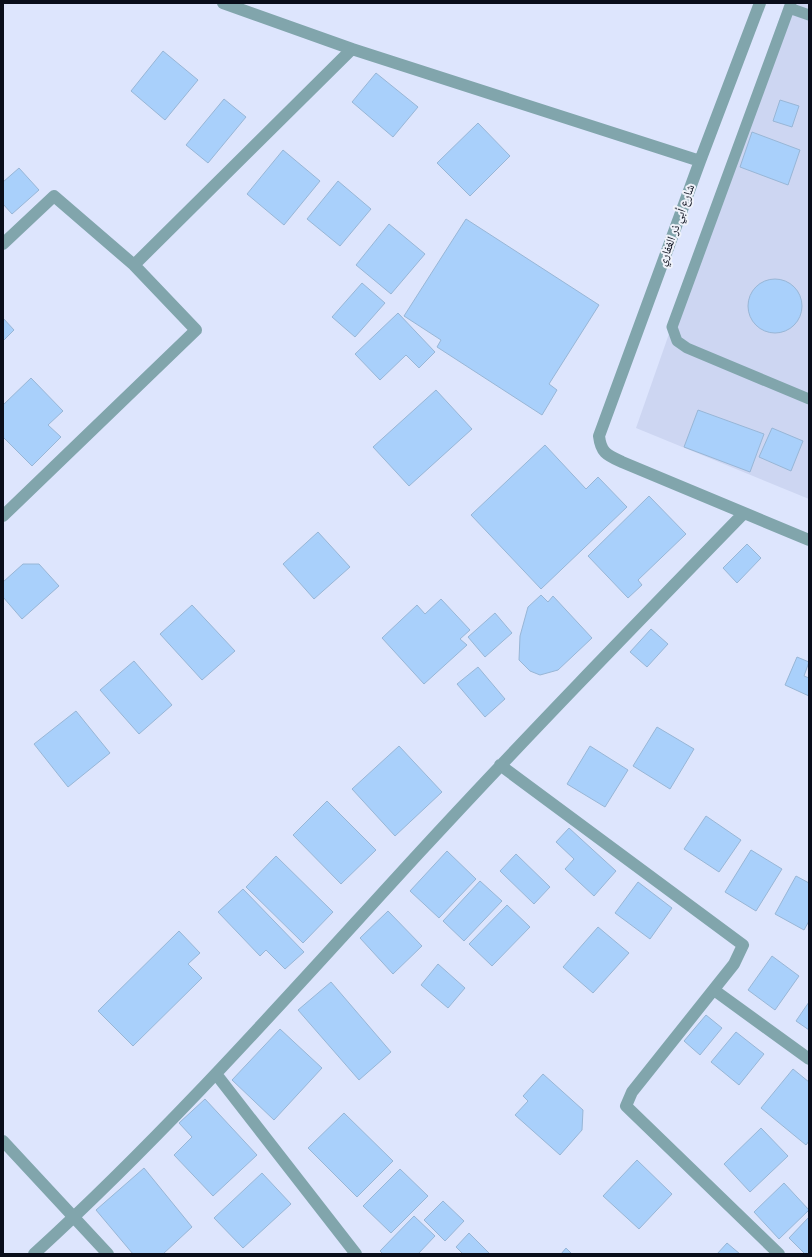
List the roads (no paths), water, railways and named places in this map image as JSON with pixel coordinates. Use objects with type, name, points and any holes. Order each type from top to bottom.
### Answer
[{"type":"street","points":[[223,3],[352,49],[700,162]]},
{"type":"street","name":"شارع أبي ذر الغفاري","points":[[743,514],[608,456],[601,448],[599,436],[760,3]]},
{"type":"street","points":[[134,265],[352,49]]},
{"type":"street","points":[[3,244],[54,196],[134,265],[196,330],[3,516]]},
{"type":"street","points":[[34,1254],[74,1217],[216,1074],[500,765],[743,514],[809,540]]},
{"type":"street","points":[[500,765],[743,945],[734,964],[632,1092],[626,1106],[779,1254]]},
{"type":"street","points":[[714,990],[809,1059]]},
{"type":"street","points":[[216,1074],[356,1254]]},
{"type":"street","points":[[3,1141],[108,1254]]},
{"type":"lane","points":[[809,15],[790,5],[672,327],[676,341],[687,348],[809,399]]}]
